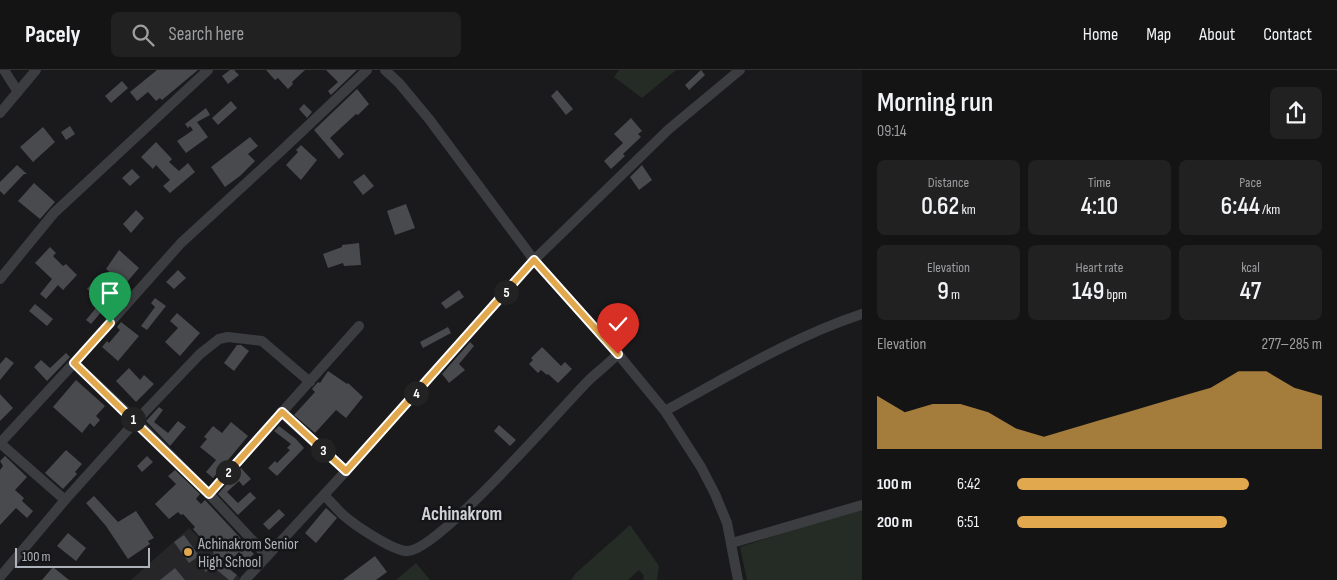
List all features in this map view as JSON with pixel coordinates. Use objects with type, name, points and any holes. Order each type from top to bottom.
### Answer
[{"type":"street","points":[[4,70],[18,92]]},
{"type":"street","points":[[0,113],[36,70]]},
{"type":"street","points":[[0,279],[54,213],[208,70]]},
{"type":"street","points":[[65,500],[0,443],[181,242],[367,70]]},
{"type":"street","points":[[385,70],[399,83],[430,119],[534,260],[618,354],[665,412],[701,467],[715,494],[727,523],[738,580]]},
{"type":"street","points":[[245,580],[346,471],[534,260],[669,129],[740,70]]},
{"type":"street","points":[[665,412],[756,361],[828,325],[862,314]]},
{"type":"street","points":[[209,494],[359,326]]},
{"type":"street","points":[[0,577],[65,500],[136,422],[200,354],[219,339],[228,337],[262,341],[310,382]]},
{"type":"street","points":[[324,495],[352,522],[385,542],[401,550],[415,550],[445,530],[590,379],[618,354]]},
{"type":"street","points":[[74,363],[209,494],[267,556]]},
{"type":"street","points":[[282,412],[346,471]]},
{"type":"street","points":[[732,543],[862,505]]},
{"type":"shaded area","points":[[619,70],[676,70],[642,98],[614,77]]},
{"type":"shaded area","points":[[862,508],[862,580],[747,580],[740,547]]},
{"type":"shaded area","points":[[630,525],[659,566],[657,580],[643,580],[644,576],[639,570],[628,580],[571,580],[576,573]]},
{"type":"shaded area","name":"Achinakrom Senior High School","points":[[189,528],[242,580],[131,580]]},
{"type":"shaded area","points":[[416,563],[430,580],[396,580]]},
{"type":"building","points":[[157,70],[198,70],[162,100],[160,98],[156,101],[148,92],[137,101],[130,92]]},
{"type":"building","points":[[230,70],[234,70],[239,75],[228,84],[222,76]]},
{"type":"building","points":[[266,70],[305,70],[292,82],[293,84],[288,89],[278,78],[275,80]]},
{"type":"building","points":[[326,70],[357,70],[331,95],[328,91],[338,82]]},
{"type":"building","points":[[701,70],[705,75],[689,90],[685,85]]},
{"type":"building","points":[[122,81],[128,88],[111,103],[105,96]]},
{"type":"building","points":[[357,89],[369,104],[330,138],[344,154],[339,159],[314,130]]},
{"type":"building","points":[[557,90],[573,109],[566,115],[551,96]]},
{"type":"building","points":[[231,101],[237,108],[218,125],[212,118]]},
{"type":"building","points":[[304,104],[312,112],[307,118],[299,109]]},
{"type":"building","points":[[206,108],[210,115],[197,122],[208,137],[186,153],[177,141],[193,130],[185,124]]},
{"type":"building","points":[[631,118],[642,131],[638,134],[641,137],[623,154],[625,156],[611,169],[604,161],[623,143],[614,134]]},
{"type":"building","points":[[70,126],[75,134],[66,140],[61,132]]},
{"type":"building","points":[[43,127],[55,142],[33,162],[20,147]]},
{"type":"building","points":[[250,137],[258,146],[248,154],[255,161],[240,176],[225,187],[211,167]]},
{"type":"building","points":[[156,142],[172,159],[169,162],[179,171],[188,163],[195,172],[170,193],[163,186],[170,180],[156,165],[153,169],[141,157]]},
{"type":"building","points":[[301,145],[317,160],[301,180],[286,165],[298,152],[296,150]]},
{"type":"building","points":[[17,165],[27,174],[24,174],[4,195],[0,191],[0,182]]},
{"type":"building","points":[[642,165],[652,180],[639,190],[630,177]]},
{"type":"building","points":[[132,169],[140,177],[130,186],[122,178]]},
{"type":"building","points":[[364,174],[374,186],[363,195],[353,182]]},
{"type":"building","points":[[34,183],[55,202],[40,219],[18,201]]},
{"type":"building","points":[[406,204],[415,228],[395,235],[387,211]]},
{"type":"building","points":[[136,210],[144,218],[131,233],[123,224]]},
{"type":"building","points":[[359,243],[361,265],[344,266],[343,263],[328,268],[323,254],[342,247],[342,245]]},
{"type":"building","points":[[50,247],[56,253],[53,256],[63,266],[66,264],[77,275],[63,290],[58,285],[46,299],[40,294],[52,279],[35,263]]},
{"type":"building","points":[[119,250],[139,268],[91,324],[86,320],[100,303],[95,299],[97,297],[87,289],[92,283],[100,290],[113,275],[106,269]]},
{"type":"building","points":[[178,270],[186,278],[174,289],[166,282]]},
{"type":"building","points":[[459,290],[464,297],[446,309],[441,303]]},
{"type":"building","points":[[155,298],[166,306],[147,330],[141,326],[155,307],[151,303]]},
{"type":"building","points":[[35,304],[53,319],[47,326],[29,311]]},
{"type":"building","points":[[177,313],[200,333],[180,356],[165,342],[178,328],[170,321]]},
{"type":"building","points":[[121,322],[139,336],[118,361],[102,347],[107,341],[109,343],[120,330],[117,327]]},
{"type":"building","points":[[448,327],[451,333],[423,348],[420,342]]},
{"type":"building","points":[[470,342],[474,346],[459,364],[465,370],[449,383],[442,374]]},
{"type":"building","points":[[237,345],[241,345],[249,351],[234,371],[224,363]]},
{"type":"building","points":[[542,347],[561,366],[565,362],[572,369],[558,383],[541,370],[538,373],[529,364],[533,360],[531,358]]},
{"type":"building","points":[[66,353],[70,357],[47,381],[34,367],[41,360],[50,368]]},
{"type":"building","points":[[6,357],[14,363],[0,380],[0,364]]},
{"type":"building","points":[[129,368],[140,380],[144,375],[154,384],[136,402],[116,381]]},
{"type":"building","points":[[328,371],[348,383],[363,397],[346,418],[336,410],[315,433],[294,415],[315,392],[312,389],[318,382],[320,383]]},
{"type":"building","points":[[76,380],[105,406],[96,416],[100,420],[94,427],[90,423],[82,433],[53,407]]},
{"type":"building","points":[[0,394],[13,408],[0,421]]},
{"type":"building","points":[[159,407],[163,410],[154,422],[168,433],[178,421],[186,427],[170,446],[146,421]]},
{"type":"building","points":[[231,422],[248,436],[213,478],[206,472],[216,460],[200,447],[207,439],[204,437],[213,426],[222,433]]},
{"type":"building","points":[[499,425],[516,440],[510,446],[494,431]]},
{"type":"building","points":[[279,426],[304,448],[277,476],[268,468],[275,461],[277,463],[290,450],[287,448],[291,444],[274,431]]},
{"type":"building","points":[[66,450],[82,464],[75,472],[77,474],[63,489],[45,473]]},
{"type":"building","points":[[5,456],[27,477],[15,490],[24,498],[22,501],[33,511],[27,518],[16,508],[0,525],[0,470],[3,466],[0,461]]},
{"type":"building","points":[[147,456],[153,462],[142,472],[137,466]]},
{"type":"building","points":[[241,468],[251,479],[243,486],[239,481],[227,492],[238,503],[250,492],[256,498],[238,515],[218,494]]},
{"type":"building","points":[[175,470],[200,494],[196,499],[201,504],[205,500],[254,554],[247,560],[239,552],[225,566],[237,575],[233,580],[229,580],[212,566],[206,572],[201,566],[214,553],[193,529],[195,527],[183,514],[181,515],[178,512],[169,519],[155,504],[176,484],[168,476]]},
{"type":"building","points":[[94,496],[118,522],[136,511],[154,538],[148,541],[150,544],[128,559],[106,526],[86,503]]},
{"type":"building","points":[[326,508],[337,518],[316,543],[305,533]]},
{"type":"building","points":[[279,509],[285,515],[269,530],[263,524]]},
{"type":"building","points":[[68,533],[86,548],[76,561],[57,546]]},
{"type":"building","points":[[184,535],[199,556],[189,563],[174,542]]},
{"type":"building","points":[[375,556],[387,572],[376,580],[343,580]]},
{"type":"building","points":[[53,567],[69,580],[42,580]]},
{"type":"building","points":[[175,568],[185,580],[160,580]]},
{"type":"place","name":"Achinakrom Senior High School","points":[[188,552]]},
{"type":"district","name":"Achinakrom","points":[[462,513]]},
{"type":"route","points":[[110,323],[74,363],[209,494],[282,412],[346,471],[534,260],[618,354]]}]
